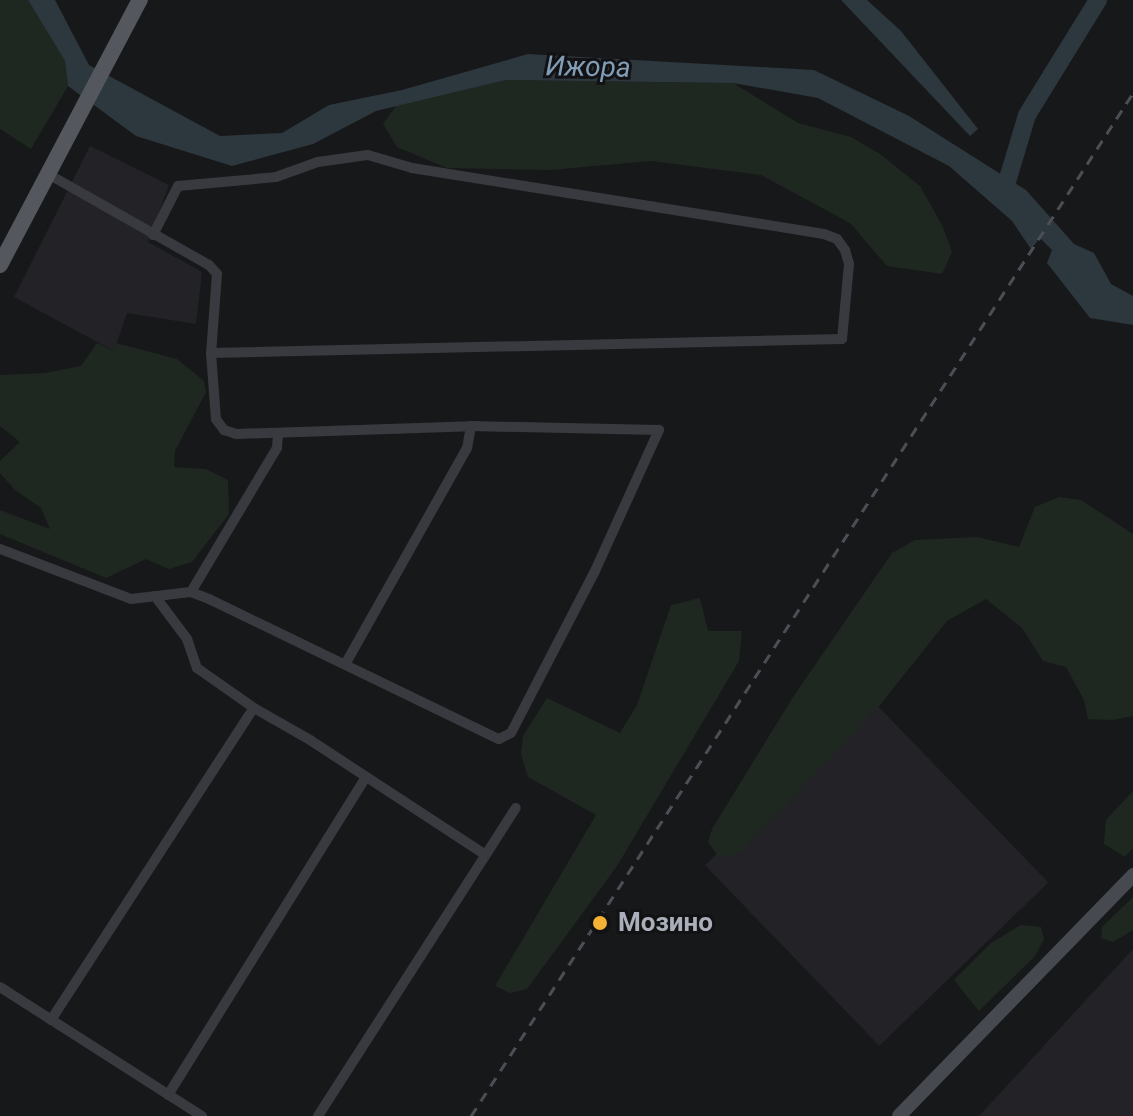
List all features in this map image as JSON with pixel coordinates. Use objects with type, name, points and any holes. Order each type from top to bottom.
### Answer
[{"type":"main road","points":[[0,265],[140,0]]},
{"type":"street","points":[[153,235],[178,186],[276,177],[318,162],[368,155],[412,168],[824,234],[837,239],[845,250],[849,264],[842,339],[211,353]]},
{"type":"street","points":[[0,549],[131,599],[191,592],[346,663],[499,739],[511,733],[595,571],[659,430],[471,426],[236,434],[224,430],[216,419],[211,353],[217,274],[209,265],[48,174]]},
{"type":"street","points":[[346,663],[467,448],[471,426]]},
{"type":"street","points":[[191,592],[277,448],[278,433]]},
{"type":"street","points":[[155,596],[187,639],[197,668],[254,708],[310,740],[486,855]]},
{"type":"street","points":[[51,1020],[254,708]]},
{"type":"street","points":[[168,1095],[365,778]]},
{"type":"street","points":[[318,1116],[516,808]]},
{"type":"street","points":[[899,1116],[1133,875]]},
{"type":"street","points":[[0,987],[202,1116]]},
{"type":"shaded area","points":[[0,0],[28,0],[65,61],[68,86],[31,149],[0,129]]},
{"type":"shaded area","points":[[506,80],[733,83],[798,123],[851,137],[880,154],[920,186],[943,227],[952,252],[942,274],[887,266],[850,223],[761,175],[651,161],[550,170],[447,168],[397,147],[383,124],[396,106]]},
{"type":"shaded area","points":[[90,146],[169,185],[148,242],[202,272],[196,324],[127,313],[114,351],[14,297]]},
{"type":"shaded area","points":[[97,343],[113,351],[116,343],[177,359],[204,381],[206,392],[175,451],[174,467],[206,469],[228,480],[229,514],[192,562],[169,569],[146,559],[106,578],[0,534],[0,510],[50,529],[41,508],[15,490],[0,473],[0,461],[20,442],[0,426],[0,375],[45,373],[81,366]]},
{"type":"shaded area","points":[[1059,497],[1081,500],[1133,534],[1133,716],[1112,720],[1088,719],[1084,700],[1066,667],[1043,661],[1022,628],[986,599],[947,621],[880,705],[743,850],[720,859],[708,842],[712,829],[793,697],[892,553],[915,540],[977,537],[1019,547],[1035,507]]},
{"type":"shaded area","points":[[700,598],[708,631],[742,631],[739,661],[617,866],[527,989],[510,993],[495,986],[596,815],[528,777],[521,754],[523,736],[547,698],[620,733],[637,705],[671,605]]},
{"type":"shaded area","points":[[874,702],[1048,883],[879,1046],[705,865]]},
{"type":"shaded area","points":[[1133,791],[1133,848],[1125,857],[1104,844],[1106,820]]},
{"type":"shaded area","points":[[1133,897],[1133,930],[1113,942],[1101,938],[1102,927]]},
{"type":"shaded area","points":[[1021,925],[1041,927],[1044,939],[1035,956],[979,1011],[954,980],[991,943]]},
{"type":"shaded area","points":[[1133,949],[1133,1116],[979,1116]]},
{"type":"water","name":"Ижора","points":[[28,0],[55,0],[89,65],[220,136],[282,133],[329,105],[402,90],[528,54],[814,70],[909,116],[1026,190],[1074,244],[1094,253],[1111,284],[1133,296],[1133,325],[1090,318],[1047,263],[1052,250],[1040,238],[1031,249],[1012,221],[949,166],[818,98],[733,83],[506,80],[376,111],[313,144],[232,166],[136,136],[68,86],[65,61]]},
{"type":"water","points":[[841,0],[867,0],[901,31],[978,129],[970,136]]},
{"type":"waterway","points":[[1006,185],[1027,115],[1098,0]]},
{"type":"railway","points":[[471,1116],[1133,93]]},
{"type":"place","name":"Мозино","points":[[600,923]]}]
